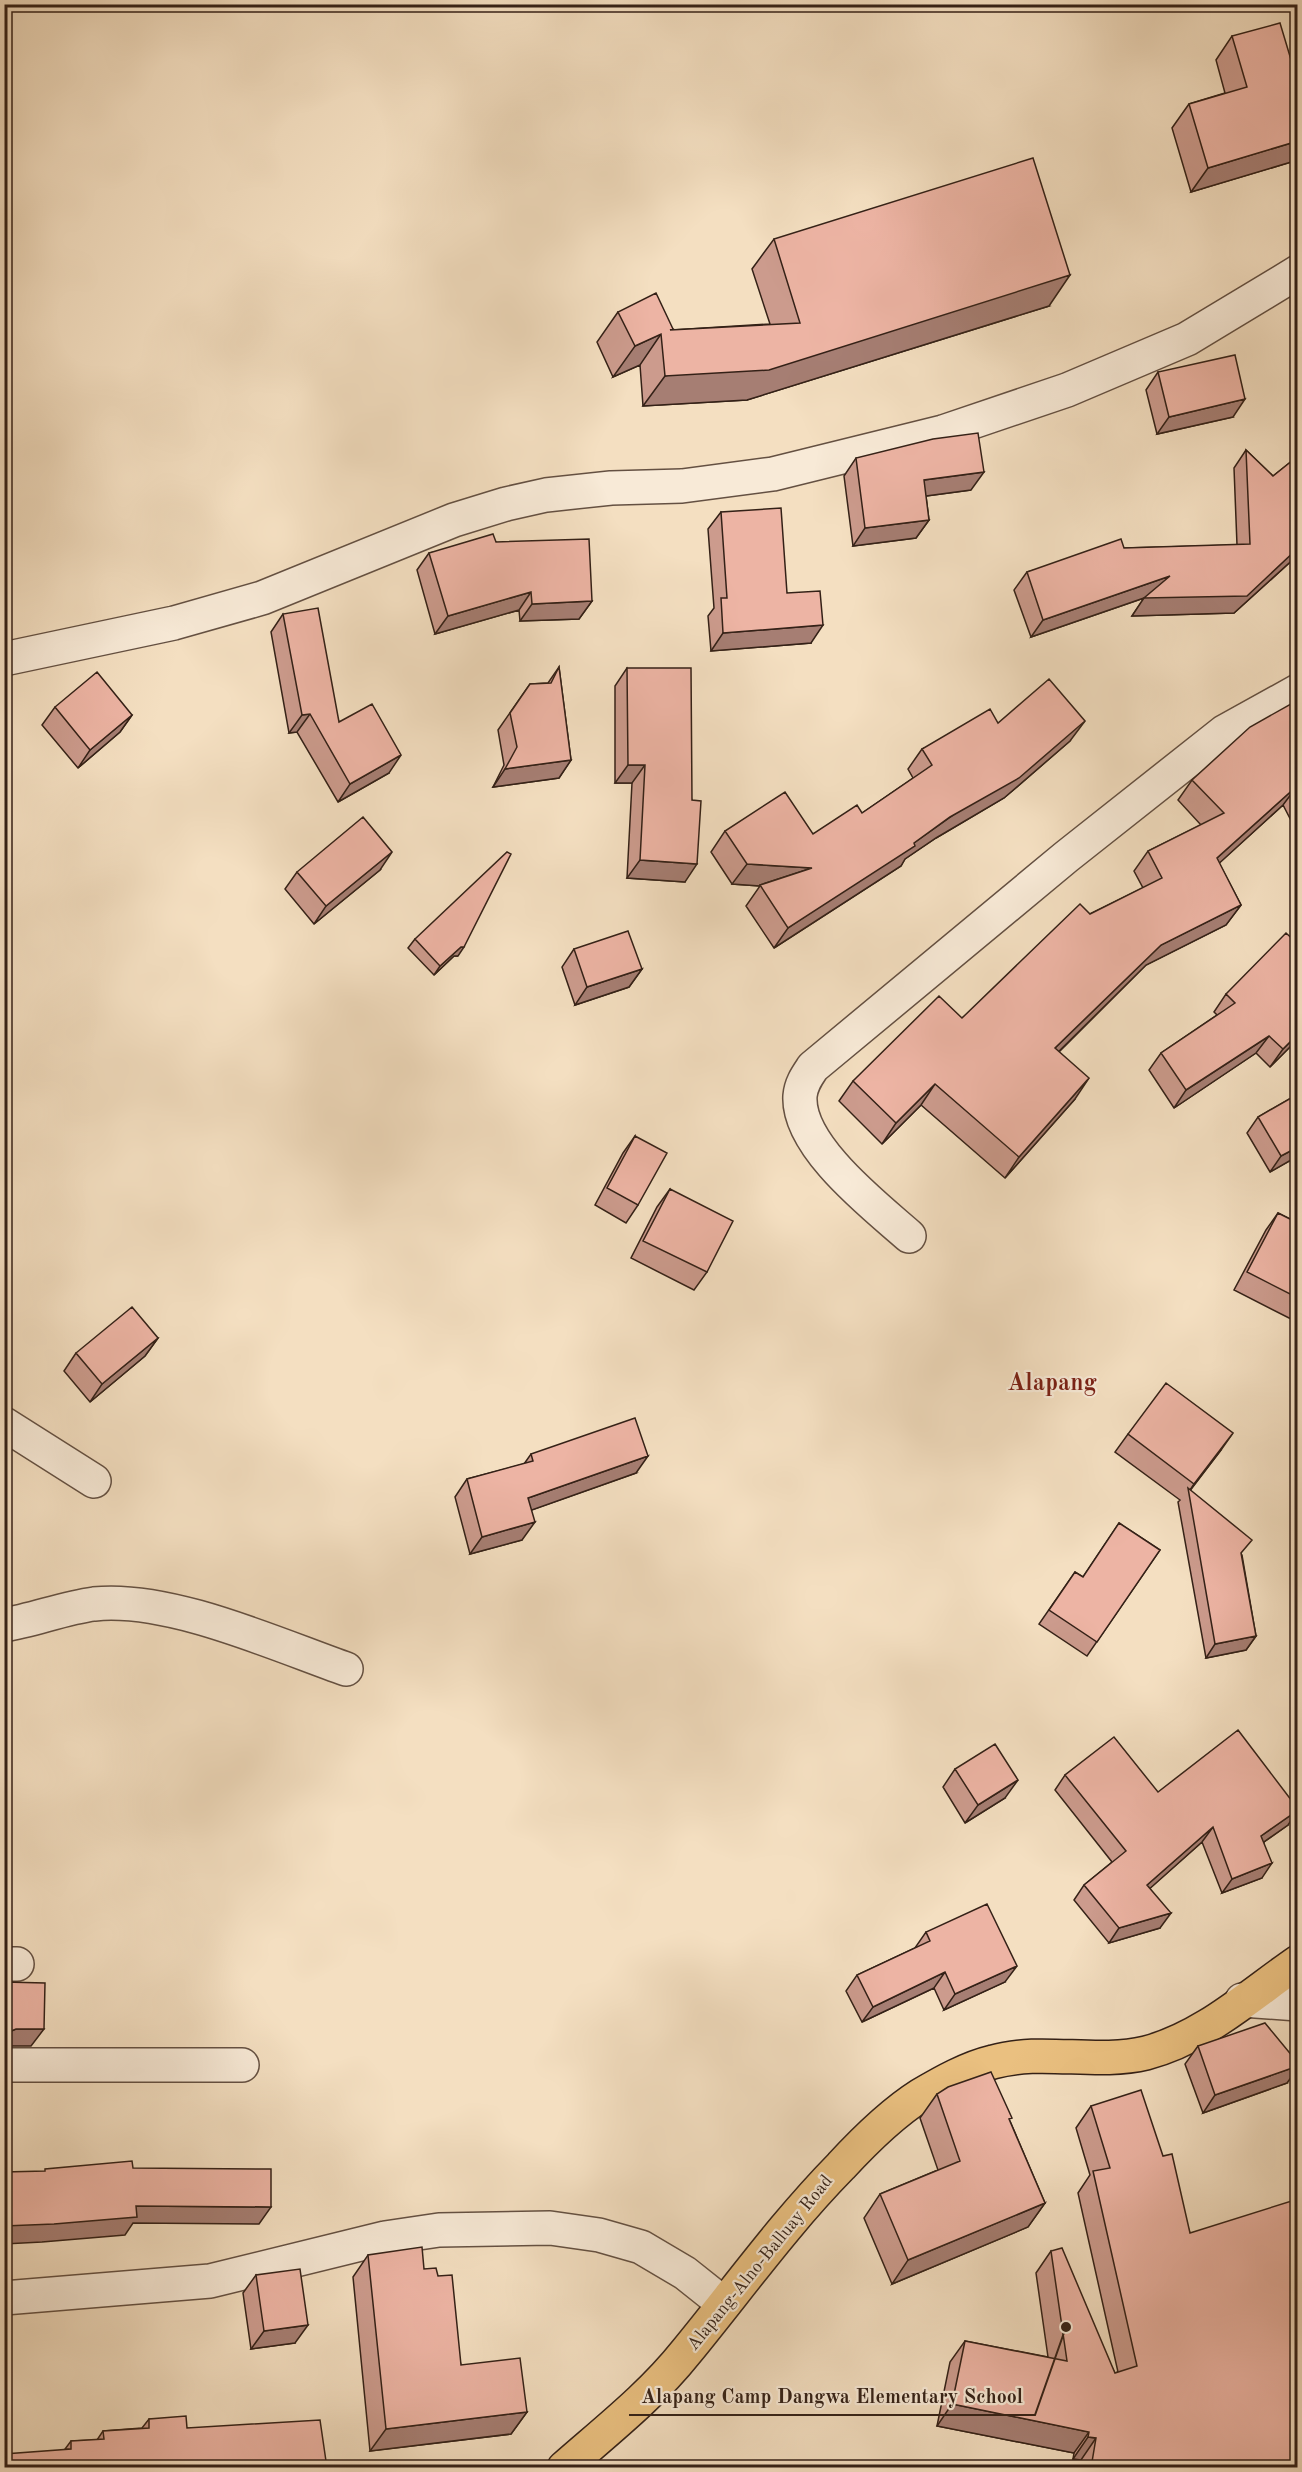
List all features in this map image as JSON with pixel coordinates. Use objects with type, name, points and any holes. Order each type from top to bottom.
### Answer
[{"type":"main road","name":"Alapang-Alno-Balluay Road","points":[[564,2468],[628,2412],[684,2355],[809,2199],[866,2139],[920,2096],[959,2074],[994,2061],[1026,2058],[1117,2057],[1145,2053],[1178,2043],[1204,2029],[1298,1962]]},
{"type":"street","points":[[4,659],[174,623],[262,598],[454,520],[506,504],[546,495],[611,488],[682,486],[772,474],[943,432],[1067,390],[1187,339],[1298,272]]},
{"type":"street","points":[[909,1236],[833,1164],[812,1135],[804,1118],[800,1098],[803,1083],[813,1067],[1190,758],[1224,732],[1298,691]]},
{"type":"street","points":[[4,1424],[94,1482]]},
{"type":"street","points":[[4,1625],[94,1604],[130,1604],[164,1610],[231,1628],[346,1670]]},
{"type":"street","points":[[1242,2000],[1298,2004]]},
{"type":"street","points":[[4,2066],[242,2066]]},
{"type":"street","points":[[4,2298],[210,2281],[385,2238],[439,2230],[550,2228],[599,2235],[641,2247],[685,2273],[724,2304]]},
{"type":"building","points":[[1280,23],[1295,73],[1298,72],[1298,141],[1208,168],[1189,104],[1247,87],[1232,36]]},
{"type":"building","points":[[1033,158],[1070,275],[769,370],[665,376],[661,334],[635,346],[618,312],[656,293],[673,329],[670,330],[800,323],[774,239]]},
{"type":"building","points":[[1235,355],[1245,399],[1169,417],[1158,372]]},
{"type":"building","points":[[978,433],[984,472],[924,480],[929,520],[865,528],[856,458],[933,439]]},
{"type":"building","points":[[1246,450],[1273,476],[1298,456],[1298,548],[1247,596],[1144,598],[1170,576],[1043,620],[1027,572],[1121,539],[1124,548],[1250,544]]},
{"type":"building","points":[[781,508],[787,593],[820,591],[823,625],[723,633],[721,598],[727,598],[721,512]]},
{"type":"building","points":[[493,534],[496,542],[589,539],[592,601],[532,604],[531,592],[448,616],[429,553]]},
{"type":"building","points":[[318,608],[339,722],[372,704],[401,755],[350,784],[310,714],[302,715],[283,614]]},
{"type":"building","points":[[559,667],[571,760],[505,769],[517,747],[510,713],[530,684],[551,683]]},
{"type":"building","points":[[627,668],[691,668],[692,800],[701,801],[697,864],[640,860],[645,765],[628,765]]},
{"type":"building","points":[[97,672],[132,715],[90,750],[55,707]]},
{"type":"building","points":[[1049,679],[1085,721],[1019,778],[950,817],[914,843],[915,846],[788,928],[760,885],[812,868],[747,864],[725,831],[785,792],[813,834],[857,805],[862,813],[932,765],[922,749],[990,709],[998,723]]},
{"type":"building","points":[[1298,700],[1298,785],[1217,858],[1241,905],[1161,945],[1055,1048],[1089,1078],[1019,1157],[935,1084],[896,1123],[853,1081],[939,996],[962,1018],[1080,904],[1090,914],[1162,878],[1148,851],[1224,813],[1192,780],[1250,727]]},
{"type":"building","points":[[363,817],[392,852],[326,906],[297,872]]},
{"type":"building","points":[[507,852],[511,854],[464,947],[461,947],[440,966],[415,939]]},
{"type":"building","points":[[628,931],[642,969],[587,987],[574,949]]},
{"type":"building","points":[[1286,933],[1298,944],[1298,1034],[1283,1049],[1269,1036],[1186,1090],[1161,1053],[1235,1003],[1226,994]]},
{"type":"building","points":[[1298,1094],[1298,1147],[1281,1156],[1258,1117]]},
{"type":"building","points":[[635,1136],[667,1153],[638,1205],[607,1188]]},
{"type":"building","points":[[670,1189],[733,1221],[707,1272],[643,1241]]},
{"type":"building","points":[[1278,1213],[1298,1223],[1298,1298],[1247,1272]]},
{"type":"building","points":[[132,1307],[158,1338],[102,1384],[76,1353]]},
{"type":"building","points":[[1166,1383],[1233,1433],[1194,1484],[1128,1434]]},
{"type":"building","points":[[635,1418],[648,1456],[528,1498],[535,1522],[482,1537],[467,1479],[533,1461],[531,1454]]},
{"type":"building","points":[[1188,1488],[1252,1540],[1241,1553],[1256,1636],[1215,1644]]},
{"type":"building","points":[[1119,1523],[1160,1550],[1097,1642],[1049,1610],[1075,1572],[1083,1577]]},
{"type":"building","points":[[1238,1730],[1298,1809],[1261,1836],[1272,1863],[1232,1879],[1213,1827],[1147,1885],[1171,1913],[1119,1928],[1084,1885],[1126,1851],[1065,1775],[1114,1737],[1158,1792]]},
{"type":"building","points":[[995,1744],[1018,1780],[978,1805],[955,1769]]},
{"type":"building","points":[[987,1904],[1017,1966],[955,1994],[945,1972],[873,2007],[857,1975],[930,1941],[926,1932]]},
{"type":"building","points":[[4,1982],[45,1983],[44,2029],[16,2029],[4,2034]]},
{"type":"building","points":[[1265,2023],[1298,2063],[1298,2066],[1215,2095],[1198,2046]]},
{"type":"building","points":[[991,2072],[1012,2118],[1009,2119],[1045,2203],[908,2260],[880,2194],[960,2161],[937,2094],[948,2087]]},
{"type":"building","points":[[1141,2090],[1163,2156],[1172,2154],[1190,2233],[1298,2199],[1298,2468],[1091,2468],[1096,2438],[1088,2437],[1089,2432],[952,2404],[965,2341],[1067,2361],[1051,2251],[1062,2248],[1115,2373],[1137,2366],[1093,2171],[1110,2168],[1091,2106]]},
{"type":"building","points":[[132,2161],[133,2168],[271,2169],[271,2207],[136,2206],[137,2217],[4,2226],[4,2172],[45,2171],[45,2169]]},
{"type":"building","points":[[422,2247],[424,2269],[436,2268],[438,2276],[452,2275],[461,2365],[520,2358],[527,2412],[386,2429],[368,2255]]},
{"type":"building","points":[[300,2269],[308,2325],[264,2331],[256,2275]]},
{"type":"building","points":[[186,2416],[187,2428],[320,2420],[327,2468],[4,2468],[4,2454],[71,2449],[71,2441],[104,2439],[103,2431],[149,2428],[149,2419]]},
{"type":"place","name":"Alapang Camp Dangwa Elementary School","points":[[1066,2327]]},
{"type":"district","name":"Alapang","points":[[1052,1384]]}]
